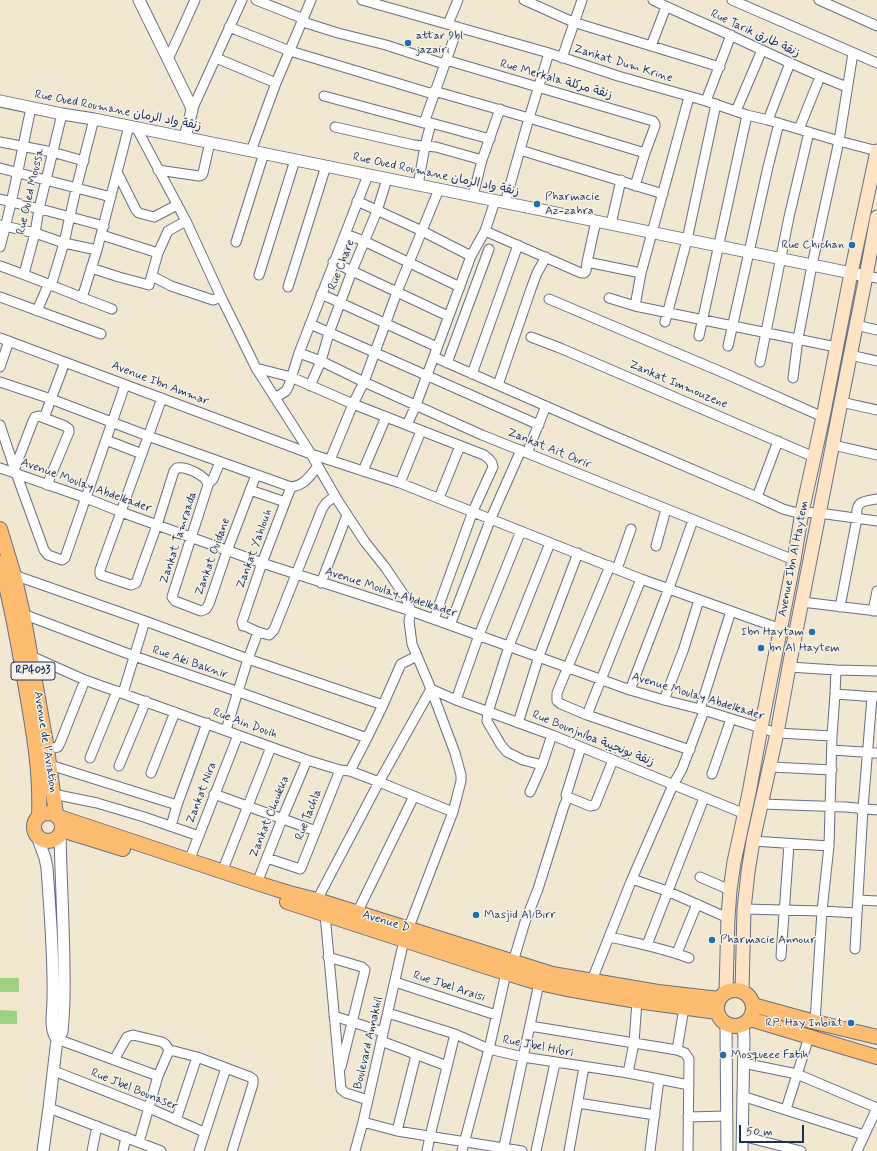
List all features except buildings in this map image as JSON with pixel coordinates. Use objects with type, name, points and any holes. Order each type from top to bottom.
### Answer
[{"type":"main road","name":"Avenue Ibn Al Haytem","points":[[720,1001],[734,862],[745,814],[781,629],[802,512],[823,417],[851,273],[877,151]]},
{"type":"main road","name":"Avenue Ibn Al Haytem","points":[[742,991],[744,909],[753,841],[771,767],[789,667],[856,325],[872,277],[877,217]]},
{"type":"main road","name":"Avenue de l'Aviation","points":[[0,529],[14,575],[23,614],[59,824]]},
{"type":"main road","name":"Avenue de l'Aviation","points":[[0,563],[13,616],[31,720],[39,773],[39,816]]},
{"type":"main road","points":[[38,836],[49,841],[58,837],[59,824],[47,812],[39,816]]},
{"type":"main road","name":"RP4033","points":[[38,836],[35,832],[34,823],[39,816]]},
{"type":"main road","name":"Avenue D","points":[[59,824],[189,861],[289,893],[317,900],[357,913],[406,935]]},
{"type":"main road","name":"Avenue D","points":[[59,824],[325,914],[406,935],[510,968],[720,1001]]},
{"type":"main road","name":"Avenue D","points":[[510,968],[539,983],[637,1001],[684,1008],[720,1001]]},
{"type":"main road","points":[[737,989],[742,991],[748,994],[754,1005],[752,1014],[747,1022],[738,1026],[726,1024],[719,1017],[720,1001],[731,990],[737,989]]},
{"type":"main road","points":[[754,1005],[877,1037]]},
{"type":"main road","points":[[747,1022],[809,1037],[877,1057]]},
{"type":"street","points":[[139,0],[192,110]]},
{"type":"street","points":[[168,59],[195,0]]},
{"type":"street","points":[[185,137],[192,110],[242,0]]},
{"type":"street","name":"Rue Merkala زنقة مركلة","points":[[256,0],[303,21],[338,33],[539,87],[649,120],[654,122],[655,126],[645,153]]},
{"type":"street","points":[[251,151],[276,83],[311,0]]},
{"type":"street","name":"Zankat Dum Krine","points":[[362,0],[453,25],[618,76],[716,104],[747,115],[877,151]]},
{"type":"street","points":[[524,0],[573,22],[720,66]]},
{"type":"street","points":[[562,58],[573,22],[582,0]]},
{"type":"street","name":"Rue Tarik زنقة طارق","points":[[653,0],[790,63],[847,87]]},
{"type":"street","points":[[732,0],[853,54],[877,63]]},
{"type":"street","points":[[819,0],[877,26]]},
{"type":"street","points":[[418,185],[434,93],[445,62],[453,25],[454,1]]},
{"type":"street","points":[[651,46],[666,7]]},
{"type":"street","points":[[229,27],[290,51],[434,93],[500,109],[645,153],[635,186]]},
{"type":"street","points":[[706,101],[731,36]]},
{"type":"street","points":[[736,111],[762,50]]},
{"type":"street","points":[[407,425],[427,376],[471,256],[500,202],[520,150],[549,54]]},
{"type":"street","points":[[793,378],[798,339],[812,265],[839,141],[853,54]]},
{"type":"street","points":[[216,58],[276,83]]},
{"type":"street","points":[[768,120],[790,63]]},
{"type":"street","points":[[799,129],[820,76]]},
{"type":"street","points":[[324,96],[490,139]]},
{"type":"street","points":[[635,306],[641,273],[689,97]]},
{"type":"street","name":"Rue Oued Roumane زنقة واد الرمان","points":[[0,101],[210,142],[872,277]]},
{"type":"street","points":[[665,322],[687,240],[716,104]]},
{"type":"street","points":[[0,247],[3,226],[14,194],[22,146],[31,108]]},
{"type":"street","points":[[474,196],[482,160],[500,109]]},
{"type":"street","name":"Rue Ouled Moussa","points":[[24,274],[62,114]]},
{"type":"street","points":[[699,336],[747,115]]},
{"type":"street","points":[[38,311],[50,286],[64,243],[76,188],[94,119]]},
{"type":"street","points":[[728,346],[779,123]]},
{"type":"street","points":[[133,127],[186,221],[256,368],[311,454],[347,515],[406,598],[411,611]]},
{"type":"street","points":[[82,298],[103,231],[117,172],[133,127]]},
{"type":"street","points":[[335,127],[414,145],[436,147],[482,160]]},
{"type":"street","points":[[760,362],[789,217],[809,132]]},
{"type":"street","points":[[0,142],[52,152],[84,161]]},
{"type":"street","points":[[158,170],[202,176],[210,142]]},
{"type":"street","points":[[520,150],[663,194]]},
{"type":"street","points":[[236,242],[264,153]]},
{"type":"street","points":[[260,275],[296,160]]},
{"type":"street","points":[[288,287],[326,166]]},
{"type":"street","points":[[0,168],[111,197]]},
{"type":"street","points":[[117,172],[134,206],[139,212],[154,217],[177,205]]},
{"type":"street","points":[[275,398],[286,391],[289,385],[299,353],[333,262],[368,175]]},
{"type":"street","name":"Rue Chare","points":[[310,386],[321,361],[329,333],[352,271],[377,211],[387,178]]},
{"type":"street","points":[[611,224],[621,180]]},
{"type":"street","points":[[330,460],[353,404],[364,382],[374,353],[387,323],[397,292],[439,189]]},
{"type":"street","points":[[0,199],[70,216],[158,253]]},
{"type":"street","points":[[357,201],[422,231],[471,256]]},
{"type":"street","points":[[91,268],[149,285],[158,253],[168,231],[186,221]]},
{"type":"street","points":[[485,231],[582,273],[586,272],[596,221]]},
{"type":"street","points":[[3,226],[34,233],[64,243],[97,250]]},
{"type":"street","points":[[345,234],[364,241],[460,287]]},
{"type":"street","points":[[472,374],[518,245]]},
{"type":"street","points":[[447,363],[489,249]]},
{"type":"street","points":[[498,385],[531,289],[546,257]]},
{"type":"street","points":[[333,262],[448,316]]},
{"type":"street","points":[[587,262],[641,273]]},
{"type":"street","points":[[0,266],[112,309]]},
{"type":"street","points":[[152,276],[171,286],[213,300],[221,297]]},
{"type":"street","points":[[321,294],[437,347]]},
{"type":"street","points":[[0,297],[101,334]]},
{"type":"street","points":[[609,298],[635,306],[836,347]]},
{"type":"street","points":[[549,299],[823,417]]},
{"type":"street","points":[[310,324],[538,425]]},
{"type":"street","points":[[856,325],[877,330]]},
{"type":"street","name":"Zankat Immouzene","points":[[531,337],[814,457]]},
{"type":"street","name":"Avenue Ibn Ammar","points":[[0,338],[311,454],[400,483],[641,579],[781,629]]},
{"type":"street","points":[[0,366],[9,341]]},
{"type":"street","name":"Zankat Ait Ourir","points":[[299,353],[321,361],[482,435],[794,560]]},
{"type":"street","points":[[850,355],[877,361]]},
{"type":"street","points":[[434,357],[786,510],[877,521]]},
{"type":"street","points":[[44,418],[65,362]]},
{"type":"street","points":[[256,368],[291,377],[353,404],[484,455],[489,459],[493,465],[473,511],[434,619]]},
{"type":"street","points":[[0,382],[51,399],[148,436],[291,487],[299,486],[306,481],[318,466]]},
{"type":"street","points":[[0,425],[44,550],[48,555],[60,560],[65,558],[125,384]]},
{"type":"street","points":[[157,525],[137,581],[134,584],[131,585],[100,574],[100,570],[162,398]]},
{"type":"street","points":[[841,402],[877,410]]},
{"type":"street","points":[[450,625],[491,518],[546,406]]},
{"type":"street","points":[[15,471],[34,418],[37,416],[68,427],[68,434],[48,485]]},
{"type":"street","points":[[363,471],[386,417]]},
{"type":"street","points":[[400,483],[421,431]]},
{"type":"street","points":[[106,440],[142,454]]},
{"type":"street","points":[[758,497],[778,441]]},
{"type":"street","points":[[833,445],[877,455]]},
{"type":"street","points":[[439,498],[460,446]]},
{"type":"street","points":[[208,484],[213,479],[220,462]]},
{"type":"street","name":"Zankat Tamraada","points":[[157,525],[177,468],[182,467],[204,477],[208,484],[206,493],[172,595]]},
{"type":"street","name":"Avenue Moulay Abdelkader","points":[[0,468],[15,471],[48,485],[227,551],[296,575],[411,611],[630,690],[777,733],[832,736]]},
{"type":"street","name":"Zankat Ouidane","points":[[172,595],[173,599],[176,601],[201,611],[206,609],[256,475]]},
{"type":"street","name":"Zankat Yahlouh","points":[[258,632],[243,626],[242,620],[291,487]]},
{"type":"street","points":[[250,490],[285,502]]},
{"type":"street","points":[[226,730],[258,632],[269,635],[272,632],[322,509],[326,503],[335,496]]},
{"type":"street","points":[[840,607],[857,518],[856,512],[860,503],[877,499]]},
{"type":"street","points":[[656,546],[666,509]]},
{"type":"street","points":[[321,583],[347,515]]},
{"type":"street","points":[[630,690],[693,520]]},
{"type":"street","points":[[631,528],[557,693],[556,701],[587,715],[690,750]]},
{"type":"street","points":[[456,700],[479,635],[521,531]]},
{"type":"street","points":[[542,765],[523,760],[507,752],[501,745],[487,721],[488,712],[509,646],[550,543]]},
{"type":"street","points":[[518,722],[539,656],[578,553]]},
{"type":"street","points":[[14,575],[248,659],[383,705]]},
{"type":"street","points":[[587,715],[641,579]]},
{"type":"street","points":[[802,602],[875,611],[877,591]]},
{"type":"street","points":[[664,700],[683,652],[699,600]]},
{"type":"street","name":"Boulevard Annakhil","points":[[355,1151],[406,935],[453,812],[461,781],[461,775],[455,753],[412,644],[409,621],[411,611]]},
{"type":"street","points":[[592,980],[632,879],[690,750],[731,611]]},
{"type":"street","name":"Rue Aki Baknir","points":[[23,614],[134,656],[367,738]]},
{"type":"street","points":[[90,758],[120,692],[134,656],[145,621]]},
{"type":"street","name":"Rue Ain Douih","points":[[31,656],[86,680],[307,760],[340,770],[350,771],[453,812]]},
{"type":"street","points":[[350,771],[383,705],[400,664],[417,656]]},
{"type":"street","points":[[789,667],[877,671]]},
{"type":"street","points":[[815,1022],[822,911],[829,846],[832,736],[836,670]]},
{"type":"street","points":[[47,749],[58,747],[86,680]]},
{"type":"street","points":[[317,900],[379,782],[431,689]]},
{"type":"street","name":"Rue Bounjniba زنقة بونجيبة","points":[[431,689],[456,700],[552,735],[745,814]]},
{"type":"street","points":[[835,694],[874,697],[867,752],[855,949]]},
{"type":"street","points":[[119,766],[146,701]]},
{"type":"street","points":[[151,773],[175,712]]},
{"type":"street","points":[[712,774],[731,719]]},
{"type":"street","points":[[171,826],[177,805],[207,723]]},
{"type":"street","name":"Zankat Nira","points":[[189,861],[238,734]]},
{"type":"street","points":[[530,792],[542,765],[552,735]]},
{"type":"street","points":[[222,872],[271,747]]},
{"type":"street","points":[[462,1151],[489,1049],[496,1015],[510,968],[538,890],[568,797],[566,792],[581,747]]},
{"type":"street","points":[[832,750],[877,753]]},
{"type":"street","name":"Zankat Choukka","points":[[257,883],[307,760]]},
{"type":"street","points":[[568,797],[590,806],[596,804],[614,760]]},
{"type":"street","points":[[50,765],[177,805]]},
{"type":"street","points":[[771,767],[832,770]]},
{"type":"street","name":"Rue Tachla","points":[[267,858],[300,869],[301,868],[340,770]]},
{"type":"street","points":[[53,794],[98,803],[144,816],[199,836]]},
{"type":"street","points":[[214,794],[316,831]]},
{"type":"street","points":[[357,913],[414,796]]},
{"type":"street","points":[[647,945],[704,798]]},
{"type":"street","points":[[762,804],[830,806],[877,810]]},
{"type":"street","name":"Avenue de l'Aviation","points":[[43,1151],[57,1039],[62,1032],[64,999],[64,934],[59,824]]},
{"type":"street","name":"Avenue de l'Aviation","points":[[38,836],[47,868],[52,944],[52,1031],[57,1039]]},
{"type":"street","points":[[753,841],[829,846]]},
{"type":"street","points":[[781,956],[789,844]]},
{"type":"street","points":[[700,877],[730,890]]},
{"type":"street","points":[[632,879],[668,891],[728,918]]},
{"type":"street","points":[[859,900],[877,900]]},
{"type":"street","points":[[677,954],[697,904]]},
{"type":"street","points":[[744,909],[857,913]]},
{"type":"street","points":[[325,914],[341,1087],[343,1091],[368,1100]]},
{"type":"street","points":[[610,937],[647,945],[689,958]]},
{"type":"street","points":[[328,957],[365,969],[365,975],[340,1073]]},
{"type":"street","name":"Rue Jbel Araisi","points":[[395,982],[496,1015]]},
{"type":"street","points":[[503,1150],[539,983]]},
{"type":"street","points":[[628,1074],[634,1043],[637,1001]]},
{"type":"street","points":[[677,1050],[684,1008]]},
{"type":"street","name":"Rue Jbel Hibri","points":[[388,1013],[455,1034],[489,1049],[555,1063],[660,1079],[689,1085]]},
{"type":"street","points":[[334,1016],[353,1023],[416,1055],[447,1066]]},
{"type":"street","points":[[742,1151],[743,1063],[747,1022]]},
{"type":"street","points":[[726,1024],[727,1151]]},
{"type":"street","points":[[530,1026],[677,1050],[685,1053],[689,1059],[688,1151]]},
{"type":"street","points":[[427,1151],[455,1034]]},
{"type":"street","points":[[114,1060],[127,1036],[132,1035],[162,1042],[170,1051]]},
{"type":"street","points":[[786,1109],[809,1037]]},
{"type":"street","points":[[57,1039],[158,1076]]},
{"type":"street","points":[[170,1051],[174,1050],[226,1068],[252,1079],[253,1082],[232,1151]]},
{"type":"street","points":[[139,1142],[158,1076],[170,1051]]},
{"type":"street","points":[[397,1131],[416,1055]]},
{"type":"street","points":[[176,1120],[197,1058]]},
{"type":"street","points":[[536,1151],[555,1063]]},
{"type":"street","points":[[743,1063],[797,1074],[877,1108],[857,1151]]},
{"type":"street","points":[[569,1151],[584,1067]]},
{"type":"street","points":[[199,1151],[226,1068]]},
{"type":"street","name":"Rue Jbel Bounaser","points":[[54,1070],[204,1132]]},
{"type":"street","points":[[650,1151],[660,1079]]},
{"type":"street","points":[[742,1096],[864,1135]]},
{"type":"street","points":[[578,1103],[655,1115]]},
{"type":"street","points":[[49,1108],[158,1150]]},
{"type":"street","points":[[688,1117],[727,1116]]},
{"type":"street","points":[[363,1122],[397,1131],[464,1141],[503,1150],[522,1151]]},
{"type":"street","points":[[92,1151],[97,1126]]},
{"type":"street","points":[[742,1136],[801,1151]]},
{"type":"street","points":[[123,1151],[126,1137]]},
{"type":"green space","points":[[0,978],[19,978],[19,992],[0,992]]},
{"type":"green space","points":[[0,1010],[17,1011],[17,1024],[0,1024]]},
{"type":"place","name":"attar 9bl jazairi","points":[[408,43]]},
{"type":"place","name":"Pharmacie Az-zahra","points":[[537,204]]},
{"type":"place","name":"Rue Chichan","points":[[852,245]]},
{"type":"place","name":"Ibn Haytam","points":[[812,632]]},
{"type":"place","name":"bn Al Haytem","points":[[761,648]]},
{"type":"place","name":"Masjid Al Birr","points":[[476,915]]},
{"type":"place","name":"Pharmacie Annour","points":[[712,940]]},
{"type":"place","name":"RP. Hay Inbiat","points":[[851,1023]]},
{"type":"place","name":"Mosqueee Fatih","points":[[723,1055]]}]
